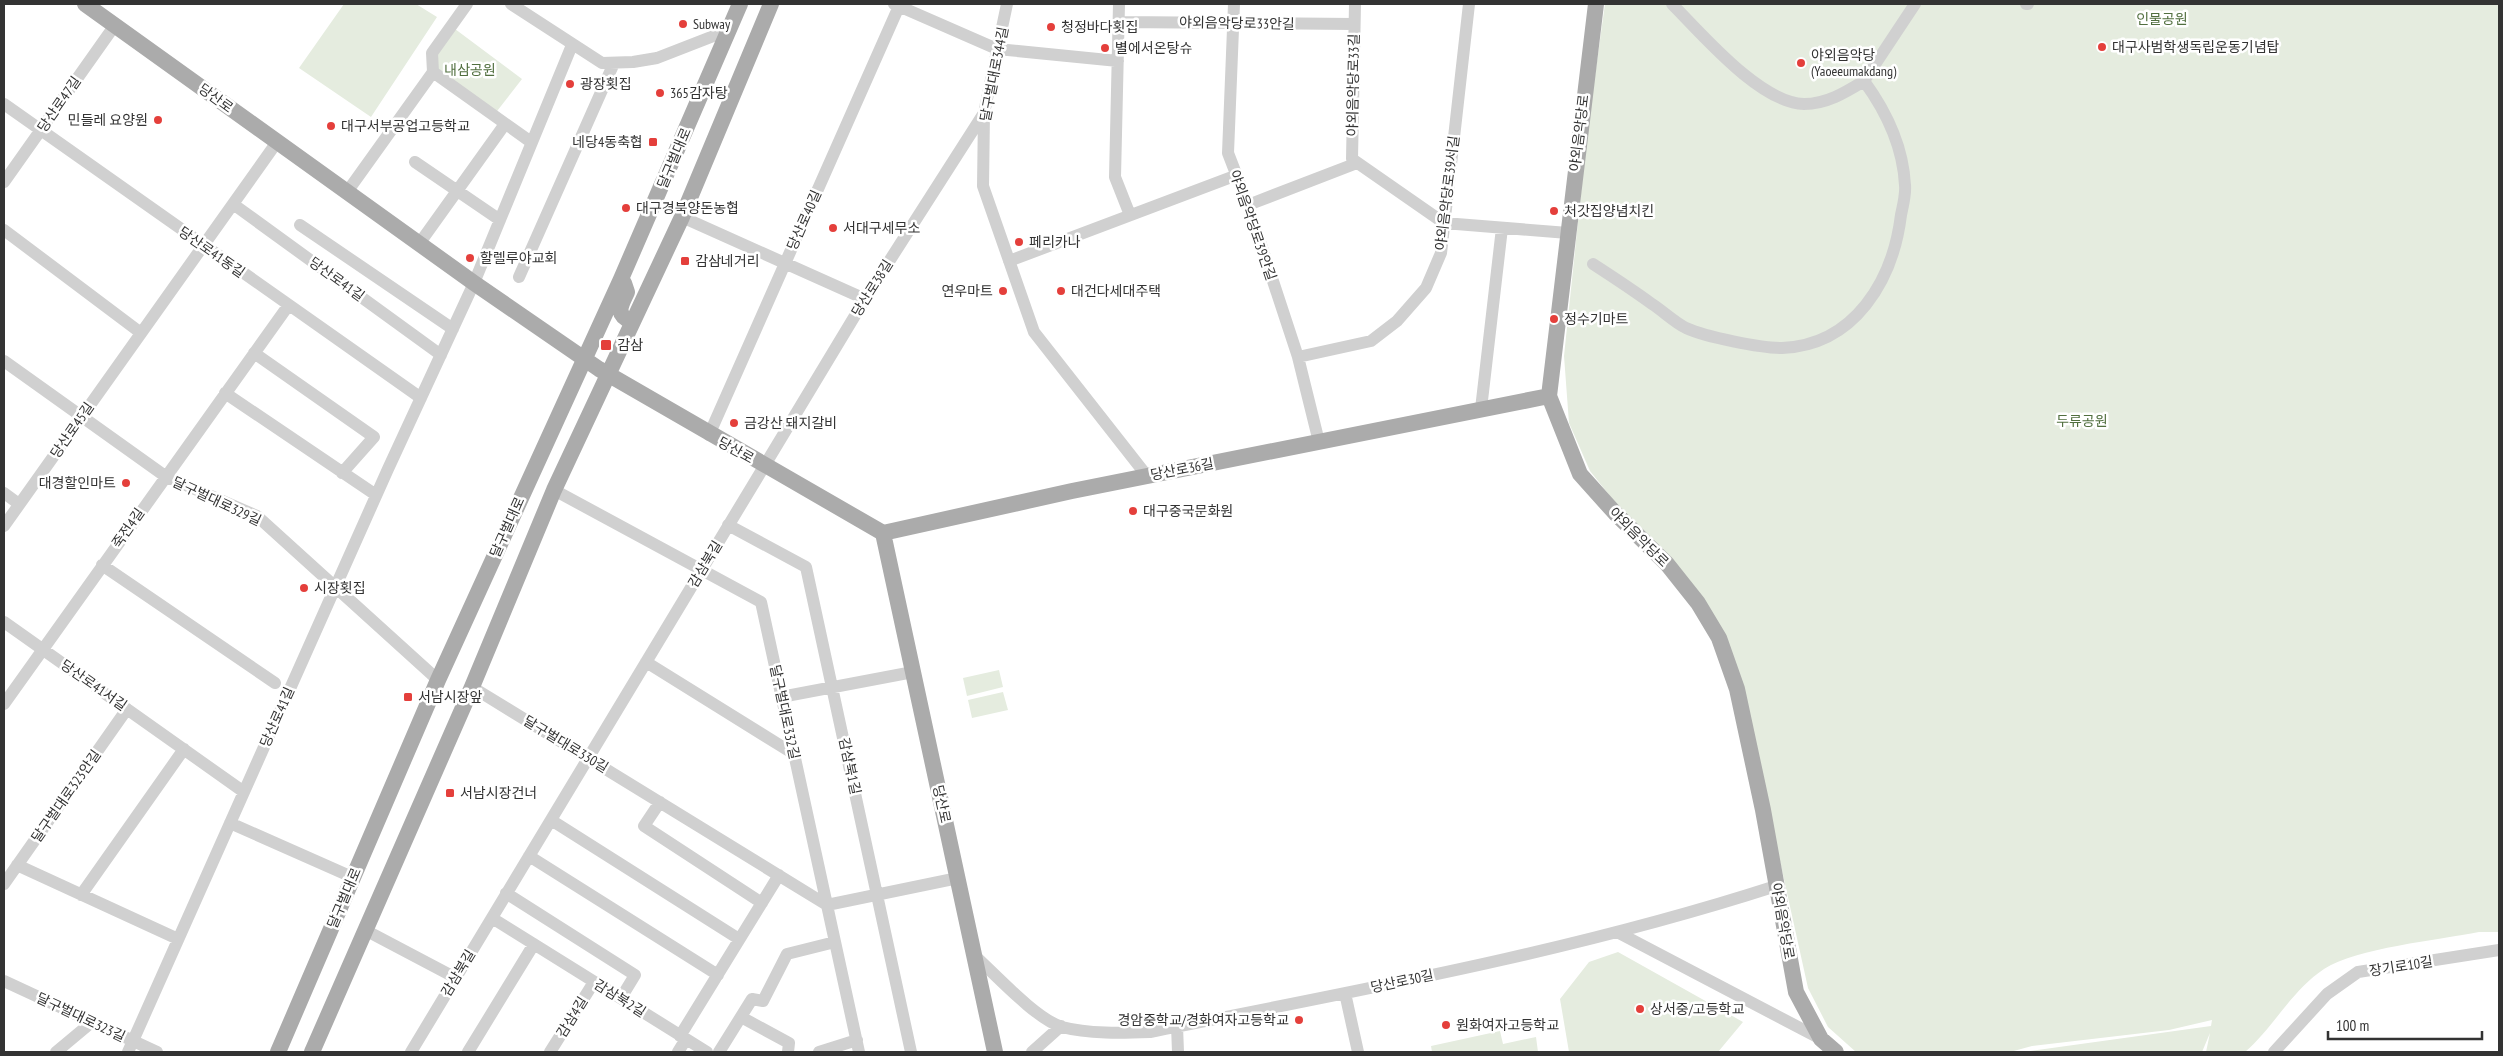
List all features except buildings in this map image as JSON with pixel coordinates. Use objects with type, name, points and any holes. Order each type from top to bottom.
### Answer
[{"type":"main road","name":"당산로","points":[[86,4],[419,244],[583,359],[709,435],[883,533],[995,1052]]},
{"type":"main road","name":"달구벌대로","points":[[278,1052],[438,680],[621,279],[740,4]]},
{"type":"main road","name":"달구벌대로","points":[[312,1052],[472,687],[554,490],[682,217],[771,4]]},
{"type":"main road","name":"야외음악당로","points":[[1596,4],[1549,396],[1580,474],[1615,513],[1667,564],[1698,603],[1719,638],[1738,690],[1763,810],[1796,992],[1821,1039],[1836,1052]]},
{"type":"main road","points":[[621,279],[626,286],[627,292],[620,308],[621,314],[624,319],[632,322]]},
{"type":"main road","name":"당산로36길","points":[[883,533],[1147,476],[1549,396]]},
{"type":"street","points":[[348,192],[433,72],[432,53],[466,4]]},
{"type":"street","points":[[898,4],[997,49],[1118,61]]},
{"type":"street","name":"당산로40길","points":[[709,435],[898,4]]},
{"type":"street","name":"달구벌대로344길","points":[[1007,4],[984,113],[983,186],[1034,332],[1147,476]]},
{"type":"street","points":[[1119,4],[1115,176],[1130,215]]},
{"type":"street","name":"야외음악당로39안길","points":[[1234,4],[1228,154],[1248,205],[1298,357],[1319,442]]},
{"type":"street","name":"야외음악당로33길","points":[[1355,4],[1352,159],[1357,163]]},
{"type":"street","name":"야외음악당로39서길","points":[[1298,357],[1371,341],[1397,322],[1426,288],[1441,253],[1469,4]]},
{"type":"street","points":[[1672,4],[1730,62],[1762,88],[1786,101],[1804,104],[1823,102],[1843,94],[1864,81],[1915,4]]},
{"type":"street","points":[[514,5],[602,63],[633,62],[657,58],[729,30]]},
{"type":"street","name":"야외음악당로33안길","points":[[1118,22],[1354,24]]},
{"type":"street","name":"당산로47길","points":[[4,182],[115,26]]},
{"type":"street","points":[[474,283],[572,45]]},
{"type":"street","points":[[519,277],[614,63]]},
{"type":"street","points":[[433,72],[531,142]]},
{"type":"street","points":[[1593,264],[1686,328],[1745,344],[1782,348],[1818,343],[1842,329],[1867,305],[1886,274],[1899,238],[1905,185],[1897,142],[1881,104],[1864,81]]},
{"type":"street","name":"당산로41동길","points":[[4,104],[421,398]]},
{"type":"street","name":"당산로38길","points":[[764,466],[865,299],[984,113]]},
{"type":"street","points":[[419,244],[505,124]]},
{"type":"street","name":"당산로45길","points":[[4,526],[277,142]]},
{"type":"street","points":[[416,162],[500,220]]},
{"type":"street","points":[[1248,205],[1357,163],[1444,223],[1568,233]]},
{"type":"street","points":[[1009,261],[1237,175]]},
{"type":"street","name":"당산로41길","points":[[233,204],[441,355]]},
{"type":"street","points":[[682,217],[865,299]]},
{"type":"street","name":"당산로41길","points":[[300,225],[453,329]]},
{"type":"street","points":[[1481,409],[1502,228]]},
{"type":"street","points":[[4,230],[141,333]]},
{"type":"street","name":"당산로41길","points":[[130,1047],[376,495],[474,283]]},
{"type":"street","name":"죽전4길","points":[[4,704],[288,306]]},
{"type":"street","points":[[254,353],[374,437],[342,474]]},
{"type":"street","name":"달구벌대로329길","points":[[4,361],[165,476],[257,516],[438,680]]},
{"type":"street","points":[[225,392],[342,474],[376,495]]},
{"type":"street","name":"감삼북길","points":[[411,1052],[764,466]]},
{"type":"street","name":"달구벌대로332길","points":[[554,490],[760,602],[858,1046]]},
{"type":"street","points":[[4,493],[20,504]]},
{"type":"street","name":"감삼북1길","points":[[728,525],[806,567],[911,1052]]},
{"type":"street","name":"당산로41길","points":[[102,565],[275,683]]},
{"type":"street","name":"당산로41서길","points":[[4,622],[244,792]]},
{"type":"street","points":[[646,662],[794,754]]},
{"type":"street","points":[[782,697],[913,672]]},
{"type":"street","name":"달구벌대로330길","points":[[472,687],[779,875]]},
{"type":"street","name":"달구벌대로323안길","points":[[4,884],[128,709]]},
{"type":"street","points":[[81,895],[184,749]]},
{"type":"street","points":[[660,802],[644,826],[762,902]]},
{"type":"street","points":[[551,820],[739,939]]},
{"type":"street","points":[[230,823],[352,877]]},
{"type":"street","points":[[529,856],[718,975]]},
{"type":"street","points":[[17,865],[178,940]]},
{"type":"street","points":[[678,1052],[683,1037],[718,975],[779,875],[827,905],[958,878]]},
{"type":"street","name":"당산로30길","points":[[1061,1026],[1119,1034],[1150,1032],[1345,993],[1572,944],[1776,886]]},
{"type":"street","points":[[506,893],[635,975],[621,998]]},
{"type":"street","name":"감삼북2길","points":[[492,918],[707,1052]]},
{"type":"street","points":[[365,930],[456,978]]},
{"type":"street","points":[[1617,932],[1821,1039]]},
{"type":"street","points":[[719,1052],[752,999],[763,1001],[787,954],[835,942]]},
{"type":"street","points":[[468,1052],[534,944]]},
{"type":"street","name":"장기로10길","points":[[2274,1052],[2327,994],[2358,972],[2499,950]]},
{"type":"street","points":[[975,956],[1035,1011],[1061,1026],[1032,1052]]},
{"type":"street","name":"달구벌대로323길","points":[[4,981],[92,1022],[130,1047],[157,1052]]},
{"type":"street","name":"감삼4길","points":[[550,1052],[594,982]]},
{"type":"street","points":[[1345,993],[1358,1052]]},
{"type":"street","points":[[741,1017],[789,1043],[788,1052]]},
{"type":"street","points":[[56,1052],[92,1022]]},
{"type":"street","points":[[1177,1026],[1178,1052]]},
{"type":"street","points":[[818,1052],[858,1046]]},
{"type":"green space","points":[[344,4],[416,4],[437,17],[371,117],[299,68]]},
{"type":"green space","name":"두류공원","points":[[1605,4],[2499,4],[2499,932],[2479,932],[2398,946],[2356,955],[2338,962],[2312,978],[2245,1052],[2206,1052],[2210,1033],[2202,1052],[2023,1052],[2211,1026],[2212,1020],[2169,1030],[2032,1046],[2010,1052],[1856,1052],[1828,1027],[1808,988],[1770,816],[1724,638],[1590,471],[1569,423],[1564,356],[1588,126]]},
{"type":"green space","name":"내삼공원","points":[[451,26],[522,79],[494,115],[433,72],[432,53]]},
{"type":"green space","points":[[999,670],[1003,687],[967,696],[963,678]]},
{"type":"green space","points":[[1003,692],[1008,710],[972,718],[968,700]]},
{"type":"green space","name":"상서중/고등학교","points":[[1618,952],[1743,1022],[1718,1052],[1569,1052],[1560,999],[1589,962]]},
{"type":"green space","points":[[1500,1031],[1503,1044],[1536,1037],[1538,1052],[1432,1052],[1431,1046]]},
{"type":"place","name":"Subway","points":[[683,24]]},
{"type":"place","name":"청정바다횟집","points":[[1051,27]]},
{"type":"place","name":"대구사범학생독립운동기념탑","points":[[2102,47]]},
{"type":"place","name":"별에서온탕슈","points":[[1105,48]]},
{"type":"place","name":"야외음악당 (Yaoeeumakdang)","points":[[1801,63]]},
{"type":"place","name":"광장횟집","points":[[570,84]]},
{"type":"place","name":"365감자탕","points":[[660,93]]},
{"type":"place","name":"민들레 요양원","points":[[158,120]]},
{"type":"place","name":"대구서부공업고등학교","points":[[331,126]]},
{"type":"place","name":"네당4동축협","points":[[653,142]]},
{"type":"place","name":"대구경북양돈농협","points":[[626,208]]},
{"type":"place","name":"처갓집양념치킨","points":[[1554,211]]},
{"type":"place","name":"서대구세무소","points":[[833,228]]},
{"type":"place","name":"페리카나","points":[[1019,242]]},
{"type":"place","name":"할렐루야교회","points":[[470,258]]},
{"type":"place","name":"감삼네거리","points":[[685,261]]},
{"type":"place","name":"연우마트","points":[[1003,291]]},
{"type":"place","name":"대건다세대주택","points":[[1061,291]]},
{"type":"place","name":"정수기마트","points":[[1554,319]]},
{"type":"place","name":"감삼","points":[[606,345]]},
{"type":"place","name":"금강산 돼지갈비","points":[[734,423]]},
{"type":"place","name":"대경할인마트","points":[[126,483]]},
{"type":"place","name":"대구중국문화원","points":[[1133,511]]},
{"type":"place","name":"시장횟집","points":[[304,588]]},
{"type":"place","name":"서남시장앞","points":[[408,697]]},
{"type":"place","name":"서남시장건너","points":[[450,793]]},
{"type":"place","name":"상서중/고등학교","points":[[1640,1009]]},
{"type":"place","name":"경암중학교/경화여자고등학교","points":[[1299,1020]]},
{"type":"place","name":"원화여자고등학교","points":[[1446,1025]]},
{"type":"park label","name":"인물공원","points":[[2162,19]]}]
